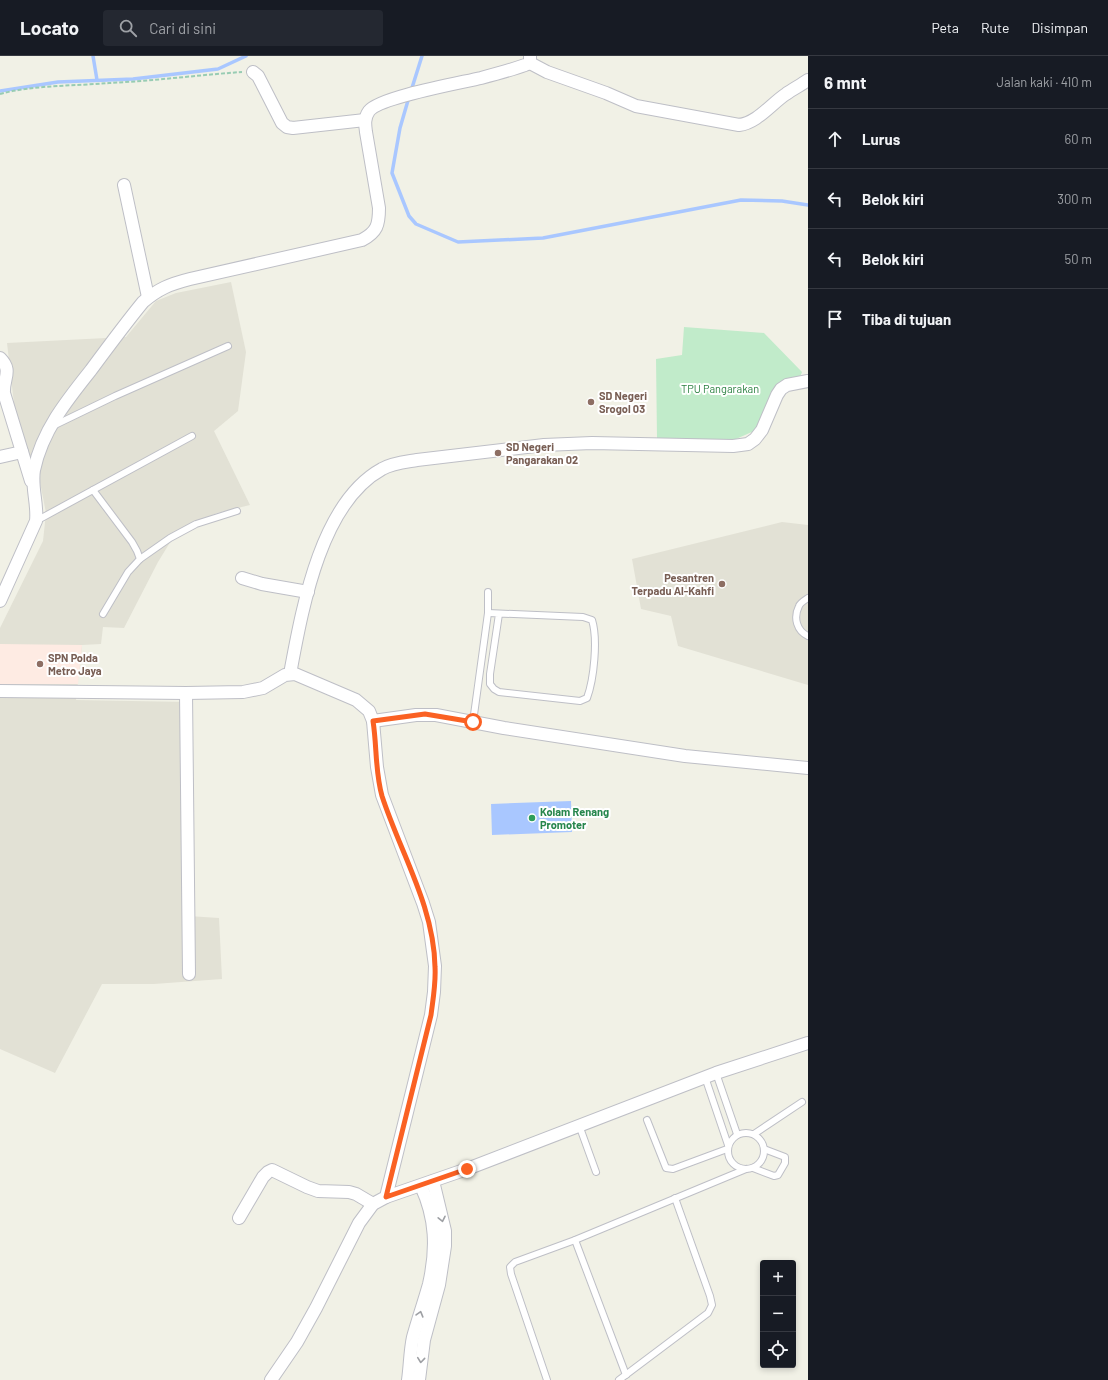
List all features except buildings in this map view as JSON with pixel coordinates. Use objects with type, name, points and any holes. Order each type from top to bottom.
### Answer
[{"type":"street","points":[[33,490],[34,471],[39,454],[50,428],[62,406],[143,302],[154,292],[176,283],[362,240],[371,235],[379,218],[379,208],[365,120],[369,111],[376,106],[434,88],[481,78],[530,60],[554,74],[606,93],[636,106],[744,125],[757,117],[786,94],[808,80]]},
{"type":"street","points":[[253,72],[258,76],[282,123],[287,127],[293,128],[365,120]]},
{"type":"street","points":[[124,185],[148,298]]},
{"type":"street","points":[[0,358],[6,364],[8,372],[4,386],[4,393],[33,490],[36,507],[36,521],[4,581],[0,601]]},
{"type":"street","points":[[290,674],[298,629],[308,592],[332,523],[357,489],[383,468],[417,460],[544,445],[613,443],[734,446],[748,444],[755,439],[762,430],[781,389],[788,385],[808,381]]},
{"type":"street","points":[[0,457],[22,452]]},
{"type":"street","points":[[242,578],[262,584],[308,592]]},
{"type":"street","points":[[0,691],[186,693],[253,690],[263,688],[290,674],[300,675],[356,700],[369,711],[373,721],[377,767],[382,795],[429,922],[435,966],[431,1015],[386,1197]]},
{"type":"street","points":[[186,693],[190,974]]},
{"type":"street","points":[[373,721],[425,714],[684,756],[808,768]]},
{"type":"street","points":[[271,1380],[297,1342],[316,1308],[358,1223],[373,1204],[386,1197],[421,1186],[710,1075],[808,1043]]},
{"type":"street","points":[[239,1218],[263,1177],[272,1170],[312,1189],[318,1191],[349,1192],[356,1194],[373,1204]]},
{"type":"street","points":[[419,1380],[419,1339],[439,1285],[445,1246],[445,1231],[433,1181]]},
{"type":"street","points":[[408,1380],[419,1339],[435,1246],[428,1200],[421,1186]]},
{"type":"lane","points":[[50,428],[115,396],[228,346]]},
{"type":"lane","points":[[36,521],[192,436]]},
{"type":"lane","points":[[93,490],[132,542],[140,559]]},
{"type":"lane","points":[[103,614],[128,572],[140,559],[170,538],[196,524],[237,511]]},
{"type":"lane","points":[[473,722],[488,613],[488,592]]},
{"type":"lane","points":[[808,598],[799,605],[796,617],[798,628],[802,633],[808,636]]},
{"type":"lane","points":[[488,613],[583,617],[592,620],[594,626],[592,684],[587,698],[580,701],[499,692],[494,689],[490,684],[490,674],[500,614]]},
{"type":"lane","points":[[710,1075],[738,1134]]},
{"type":"lane","points":[[710,1075],[728,1147],[729,1157],[734,1164],[740,1168],[750,1168],[774,1176],[778,1175],[785,1163],[785,1157],[764,1149]]},
{"type":"lane","points":[[754,1134],[802,1102]]},
{"type":"lane","points":[[548,1380],[511,1274],[510,1267],[515,1262],[575,1240],[750,1168],[759,1163],[763,1157],[764,1149],[762,1143],[759,1138],[749,1132],[738,1134],[732,1139],[728,1147],[673,1169],[666,1168],[647,1120]]},
{"type":"lane","points":[[579,1125],[596,1172]]},
{"type":"lane","points":[[619,1380],[708,1313],[712,1305],[675,1198]]},
{"type":"lane","points":[[575,1240],[626,1375]]},
{"type":"path","points":[[0,94],[36,88],[162,80],[208,74],[253,72]]},
{"type":"shaded area","name":"SPN Polda Metro Jaya","points":[[231,282],[246,352],[238,411],[214,431],[250,505],[217,513],[177,531],[158,562],[124,628],[103,627],[101,644],[82,645],[76,700],[188,702],[188,916],[219,918],[222,979],[154,984],[102,984],[55,1073],[0,1049],[0,628],[43,541],[46,513],[39,477],[18,438],[7,343],[126,337],[156,301],[176,293]]},
{"type":"shaded area","name":"Pesantren Terpadu Al-Kahfi","points":[[782,522],[808,525],[808,685],[678,646],[671,616],[641,609],[632,559]]},
{"type":"shaded area","points":[[0,644],[82,645],[78,684],[0,684]]},
{"type":"green space","name":"TPU Pangarakan","points":[[684,327],[764,333],[802,372],[800,377],[784,387],[763,427],[736,439],[698,444],[657,438],[656,359],[682,355]]},
{"type":"water","name":"Kolam Renang Promoter","points":[[571,801],[572,832],[492,835],[491,804]]},
{"type":"waterway","points":[[93,56],[97,80]]},
{"type":"waterway","points":[[0,91],[58,82],[133,79],[218,69],[246,56]]},
{"type":"waterway","points":[[411,91],[422,56]]},
{"type":"waterway","points":[[409,97],[400,128],[392,173],[409,216],[416,224],[458,242],[543,238],[741,200],[782,201],[808,205]]},
{"type":"place","name":"SD Negeri Srogol 03","points":[[591,402]]},
{"type":"place","name":"SD Negeri Pangarakan 02","points":[[498,453]]},
{"type":"place","name":"Pesantren Terpadu Al-Kahfi","points":[[722,584]]},
{"type":"place","name":"SPN Polda Metro Jaya","points":[[40,664]]},
{"type":"place","name":"Kolam Renang Promoter","points":[[532,818]]},
{"type":"route","points":[[467,1169],[386,1197],[431,1015],[435,966],[429,922],[382,795],[377,767],[373,721],[425,714],[473,722]]}]
